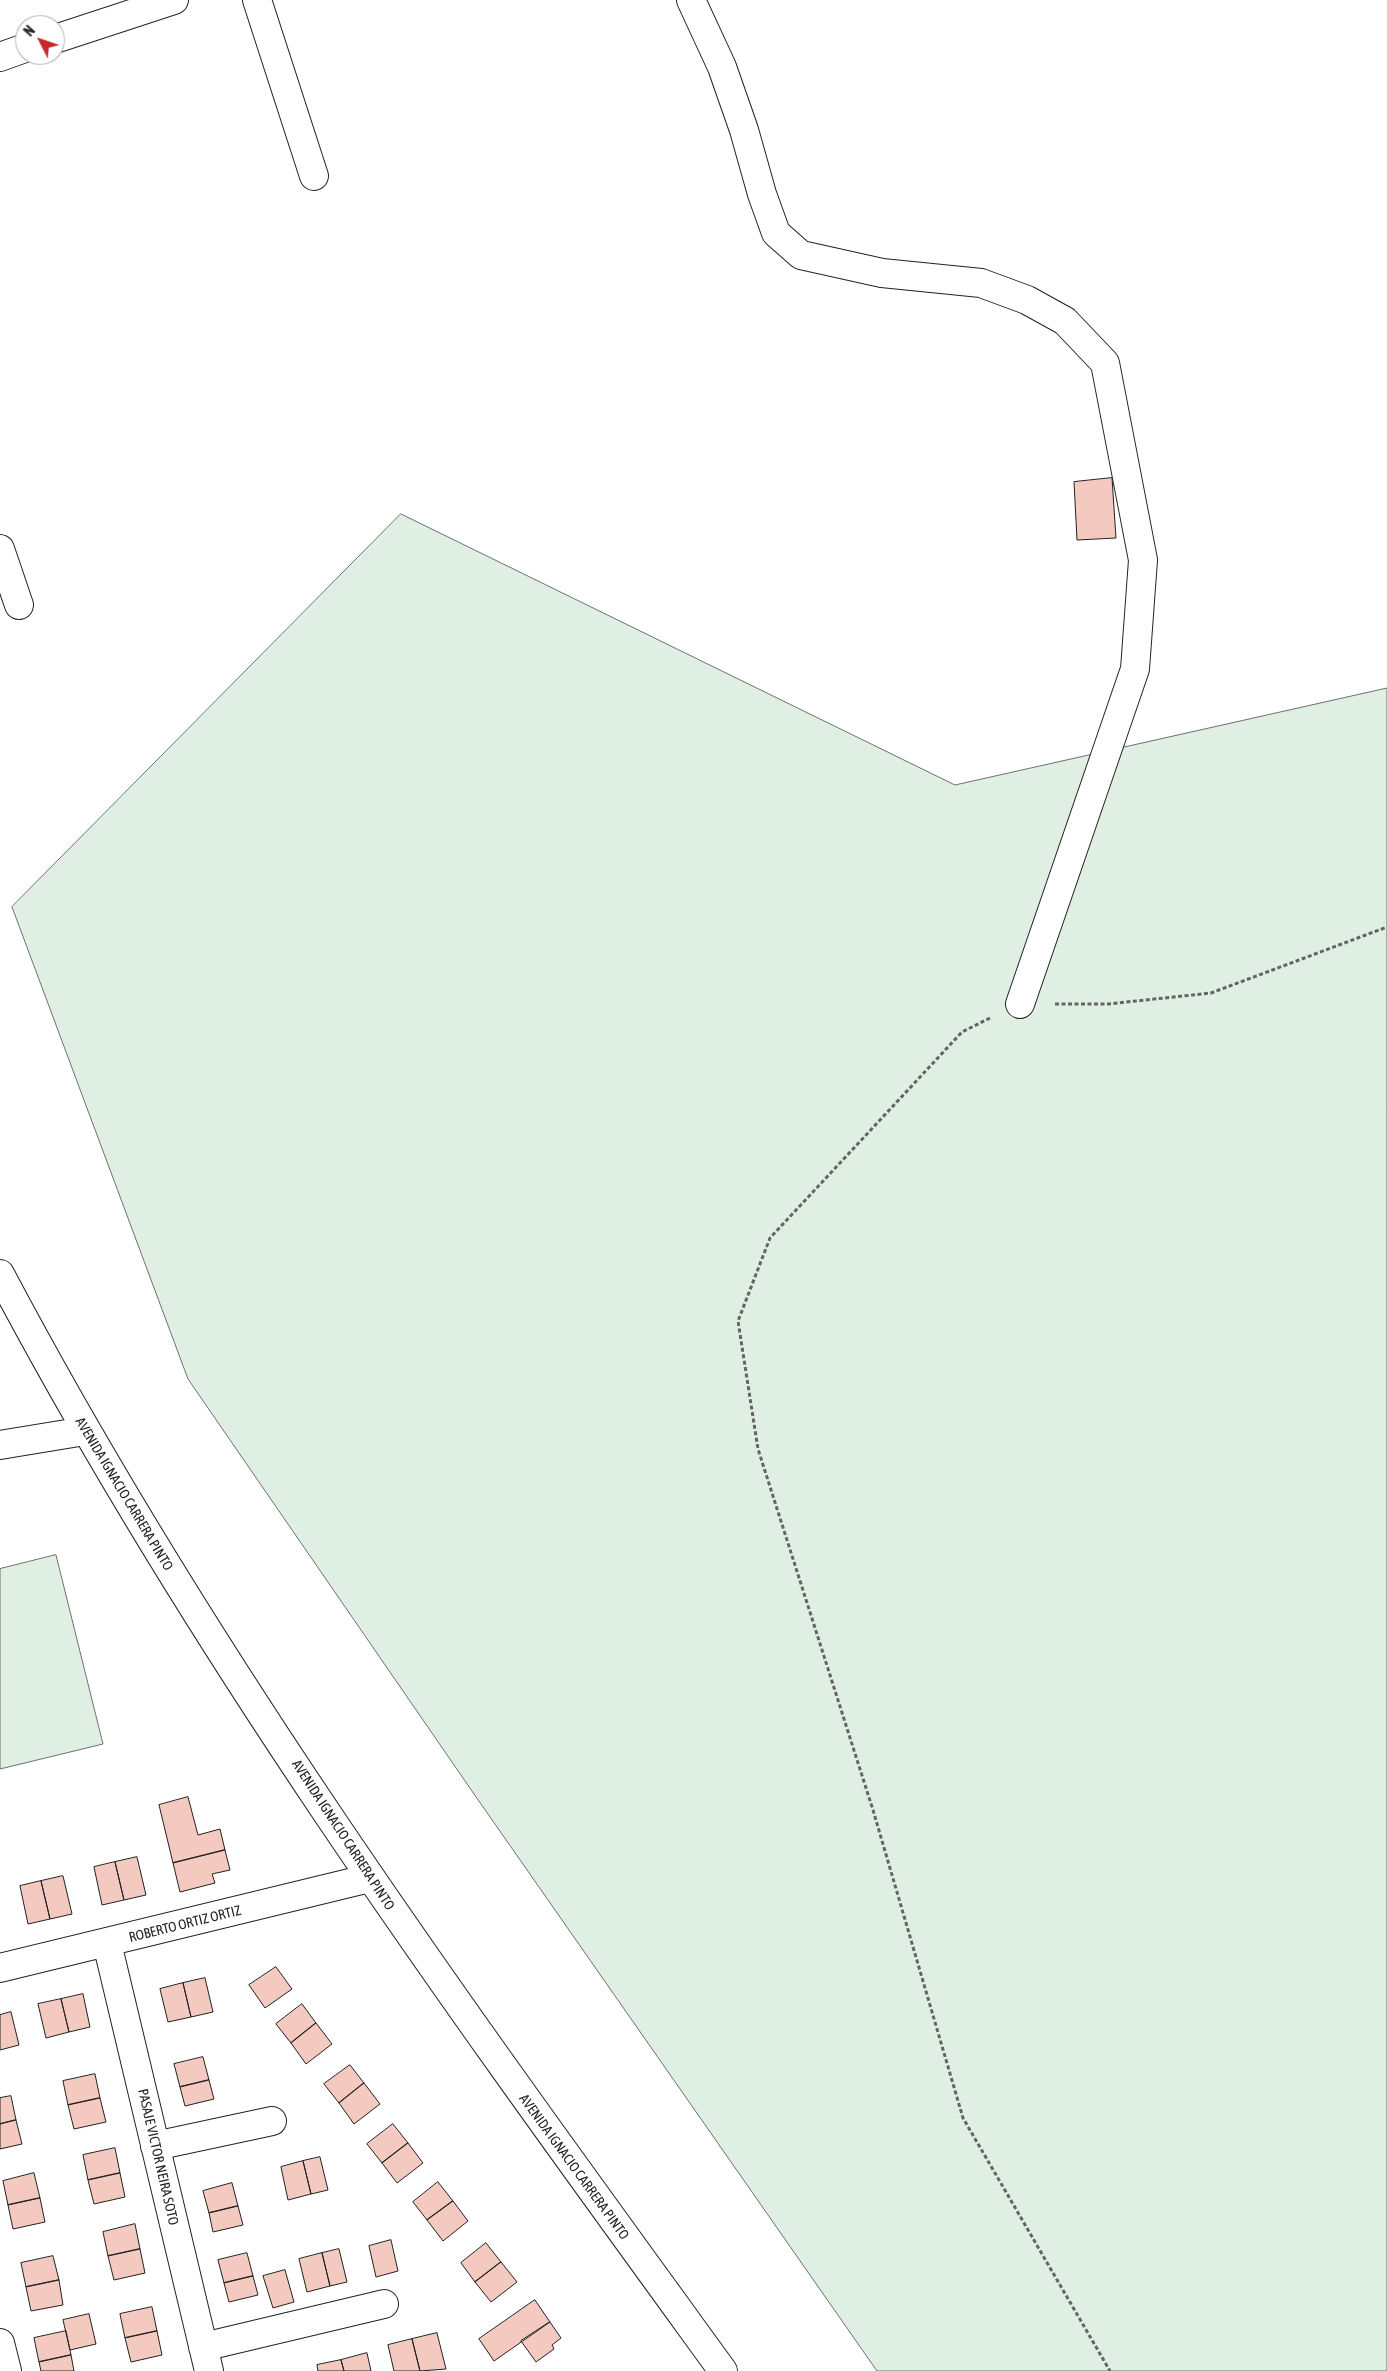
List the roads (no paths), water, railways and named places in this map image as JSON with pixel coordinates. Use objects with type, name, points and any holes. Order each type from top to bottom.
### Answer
[{"type":"street","points":[[65,36],[174,0]]},
{"type":"street","points":[[256,0],[314,176]]},
{"type":"street","points":[[692,0],[722,67],[776,233],[801,254],[882,273],[981,283],[1027,300],[1065,321],[1105,363],[1143,560],[1135,669],[1020,1004]]},
{"type":"street","points":[[0,56],[15,51]]},
{"type":"street","points":[[0,549],[19,604]]},
{"type":"street","name":"AVENIDA IGNACIO CARRERA PINTO","points":[[0,1274],[85,1431],[196,1611],[370,1878],[519,2090],[723,2371]]},
{"type":"street","points":[[0,1445],[85,1431]]},
{"type":"street","name":"ROBERTO ORTIZ ORTIZ","points":[[0,1968],[370,1878]]},
{"type":"street","name":"PASAJE VICTOR NEIRA SOTO","points":[[107,1943],[206,2359]]},
{"type":"street","points":[[155,2146],[272,2121]]},
{"type":"street","points":[[206,2359],[384,2304]]},
{"type":"street","points":[[0,2343],[6,2371]]}]
